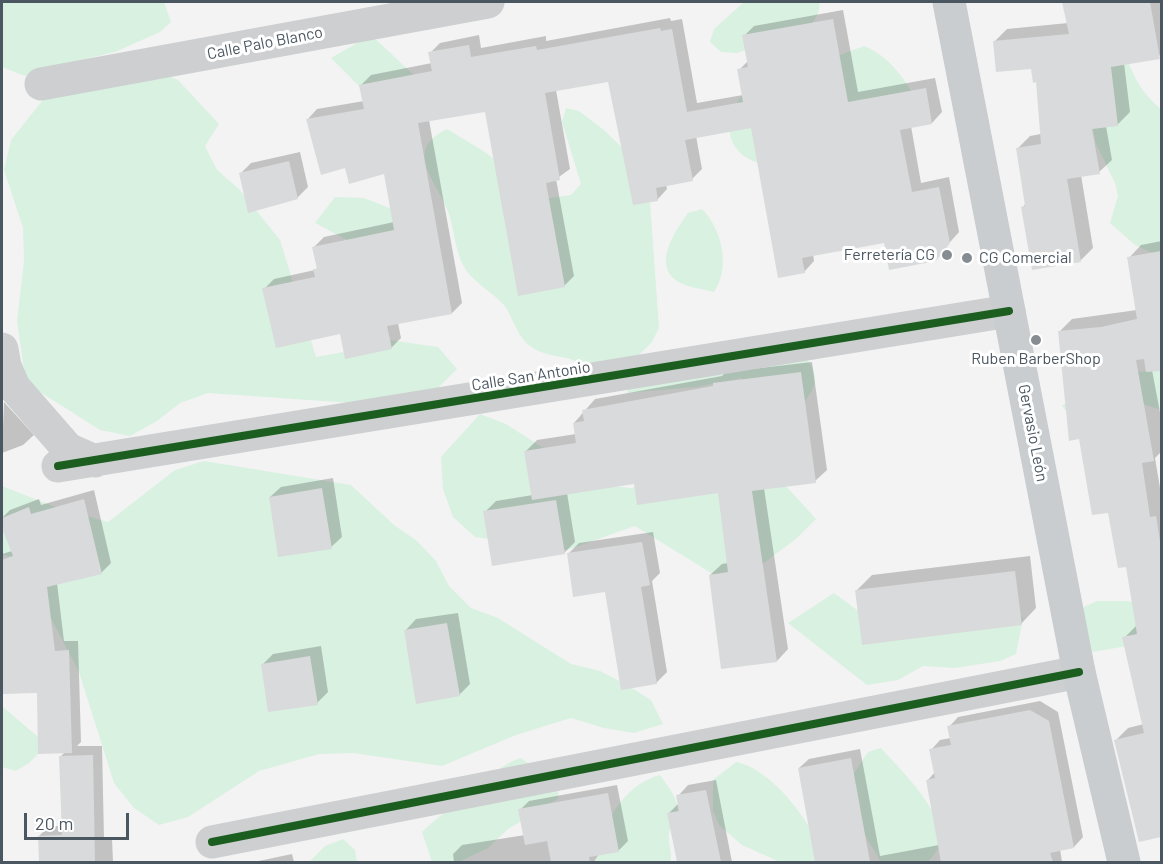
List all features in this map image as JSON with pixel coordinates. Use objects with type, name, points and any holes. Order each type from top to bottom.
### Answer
[{"type":"main road","name":"Gervasio León","points":[[949,2],[1079,672],[1124,862]]},
{"type":"street","name":"Calle Palo Blanco","points":[[41,84],[488,2]]},
{"type":"street","name":"Calle San Antonio","points":[[58,466],[1009,311]]},
{"type":"street","points":[[2,348],[5,366],[14,387],[68,449],[95,461]]},
{"type":"street","points":[[212,842],[1079,672]]},
{"type":"green space","points":[[2,2],[164,2],[171,22],[160,32],[115,52],[55,66],[40,73],[25,76],[2,67]]},
{"type":"green space","points":[[744,2],[820,2],[818,14],[810,27],[737,53],[721,52],[710,42],[714,29]]},
{"type":"green space","points":[[371,35],[414,75],[360,87],[331,58]]},
{"type":"green space","points":[[1085,40],[1127,58],[1140,86],[1161,109],[1161,257],[1135,245],[1110,223],[1118,196],[1115,183],[1096,144],[1090,115]]},
{"type":"green space","points":[[864,46],[890,63],[920,106],[768,165],[753,161],[734,146],[730,135],[732,112],[738,100],[748,89]]},
{"type":"green space","points":[[126,58],[178,80],[219,124],[205,146],[217,170],[239,189],[280,240],[316,357],[344,352],[375,338],[438,347],[457,369],[437,389],[381,405],[208,393],[180,403],[157,421],[130,436],[100,430],[26,383],[17,321],[24,261],[23,228],[4,170],[11,140],[46,96]]},
{"type":"green space","points":[[566,108],[579,111],[604,130],[637,162],[649,188],[659,328],[652,342],[614,380],[573,360],[540,352],[526,342],[503,304],[474,279],[462,263],[447,209],[430,176],[424,156],[427,146],[434,137],[447,129],[485,152],[543,199],[571,195],[581,184],[562,122]]},
{"type":"green space","points":[[335,197],[364,198],[392,209],[398,267],[315,223]]},
{"type":"green space","points":[[702,209],[715,227],[722,249],[722,272],[714,292],[680,283],[670,274],[666,266],[666,256],[678,228],[688,213]]},
{"type":"green space","points":[[800,351],[808,360],[815,376],[812,390],[796,414],[734,408],[742,378],[697,387],[627,393],[629,379]]},
{"type":"green space","points":[[1161,369],[1161,410],[1140,403],[1071,417],[1062,406],[1085,389],[1106,378]]},
{"type":"green space","points":[[480,414],[506,424],[601,485],[632,488],[754,451],[816,519],[796,539],[745,577],[716,576],[635,526],[567,550],[475,537],[453,517],[443,489],[441,457]]},
{"type":"green space","points":[[204,461],[351,485],[394,525],[417,541],[436,561],[449,586],[471,608],[498,618],[571,664],[600,671],[627,685],[651,700],[663,724],[634,733],[604,728],[571,718],[516,735],[442,766],[353,753],[319,754],[259,771],[188,817],[159,825],[134,808],[114,783],[79,672],[32,582],[13,557],[2,555],[2,486],[53,506],[108,522],[175,470]]},
{"type":"green space","points":[[834,593],[857,610],[887,613],[998,598],[1023,618],[1016,654],[1000,661],[955,668],[923,666],[898,680],[867,685],[788,623]]},
{"type":"green space","points":[[1097,601],[1127,601],[1161,607],[1161,640],[1087,653],[1069,632],[1084,607]]},
{"type":"green space","points":[[2,706],[38,737],[40,752],[16,771],[2,767]]},
{"type":"green space","points":[[881,748],[927,802],[939,826],[940,844],[928,862],[881,862],[858,824],[850,779],[868,752]]},
{"type":"green space","points":[[521,758],[557,784],[559,798],[508,829],[488,848],[459,862],[432,862],[422,832],[500,768]]},
{"type":"green space","points":[[736,762],[750,767],[778,787],[803,817],[813,833],[825,862],[780,862],[742,845],[719,825],[713,811],[713,780]]},
{"type":"green space","points":[[660,775],[674,795],[677,806],[676,818],[669,833],[670,862],[595,862],[606,826],[615,809],[635,788]]},
{"type":"green space","points":[[343,839],[355,850],[357,862],[309,862],[325,846]]},
{"type":"building","points":[[1062,2],[1150,2],[1160,59],[1111,67],[1118,126],[1092,129],[1100,174],[1067,179],[1081,262],[1032,270],[1021,207],[1025,206],[1016,148],[1041,144],[1036,82],[1033,83],[1031,69],[996,72],[993,41],[1069,34]]},
{"type":"building","points":[[833,19],[848,102],[926,88],[932,124],[900,130],[912,192],[939,187],[950,243],[936,261],[889,270],[884,243],[802,258],[805,273],[778,278],[751,128],[685,140],[693,181],[656,188],[658,201],[633,205],[608,82],[545,93],[560,180],[546,183],[565,287],[518,296],[485,112],[418,123],[452,314],[387,326],[392,349],[345,359],[340,334],[276,348],[262,288],[315,277],[313,269],[317,269],[312,247],[394,230],[384,174],[349,184],[345,168],[321,175],[306,119],[364,109],[359,85],[432,71],[428,52],[469,45],[471,57],[536,46],[537,50],[660,28],[661,31],[672,29],[687,112],[743,102],[737,69],[748,67],[742,35]]},
{"type":"building","points":[[289,161],[298,199],[248,213],[239,173]]},
{"type":"building","points":[[1161,251],[1161,371],[1146,372],[1144,359],[1136,360],[1154,461],[1142,463],[1150,517],[1156,516],[1161,548],[1161,837],[1139,842],[1114,740],[1144,733],[1122,637],[1137,634],[1126,567],[1118,568],[1108,513],[1092,515],[1079,439],[1069,441],[1058,331],[1101,327],[1137,319],[1127,257]]},
{"type":"building","points":[[801,372],[816,483],[752,491],[777,662],[721,669],[709,575],[728,572],[718,493],[637,505],[634,484],[532,500],[524,451],[576,443],[573,423],[584,421],[582,410],[713,386],[713,383]]},
{"type":"building","points":[[322,488],[332,549],[278,557],[269,497]]},
{"type":"building","points":[[84,499],[102,574],[47,587],[55,651],[69,650],[72,753],[38,754],[37,693],[2,694],[2,560],[13,556],[2,528],[2,518],[29,507],[31,514]]},
{"type":"building","points":[[556,500],[565,554],[492,566],[483,511]]},
{"type":"building","points":[[642,542],[650,585],[641,587],[657,684],[621,690],[605,592],[573,597],[567,553]]},
{"type":"building","points":[[1015,571],[1022,625],[862,645],[855,590]]},
{"type":"building","points":[[447,623],[460,696],[416,704],[404,630]]},
{"type":"building","points":[[310,656],[318,705],[268,712],[261,664]]},
{"type":"building","points":[[1030,710],[1049,721],[1074,848],[1050,853],[1053,862],[941,862],[926,780],[935,778],[929,749],[951,745],[947,726]]},
{"type":"building","points":[[93,755],[95,862],[39,862],[38,836],[62,835],[59,756]]},
{"type":"building","points":[[851,758],[870,862],[815,862],[798,768]]},
{"type":"building","points":[[706,790],[721,862],[677,862],[667,813],[679,811],[676,795]]},
{"type":"building","points":[[608,793],[619,852],[589,857],[590,862],[551,862],[547,841],[525,845],[518,809]]},
{"type":"cycle path","points":[[58,466],[1009,311]]},
{"type":"cycle path","points":[[212,842],[1079,672]]},
{"type":"place","name":"Ferretería CG","points":[[947,255]]},
{"type":"place","name":"CG Comercial","points":[[967,258]]},
{"type":"place","name":"Ruben BarberShop","points":[[1036,340]]}]
